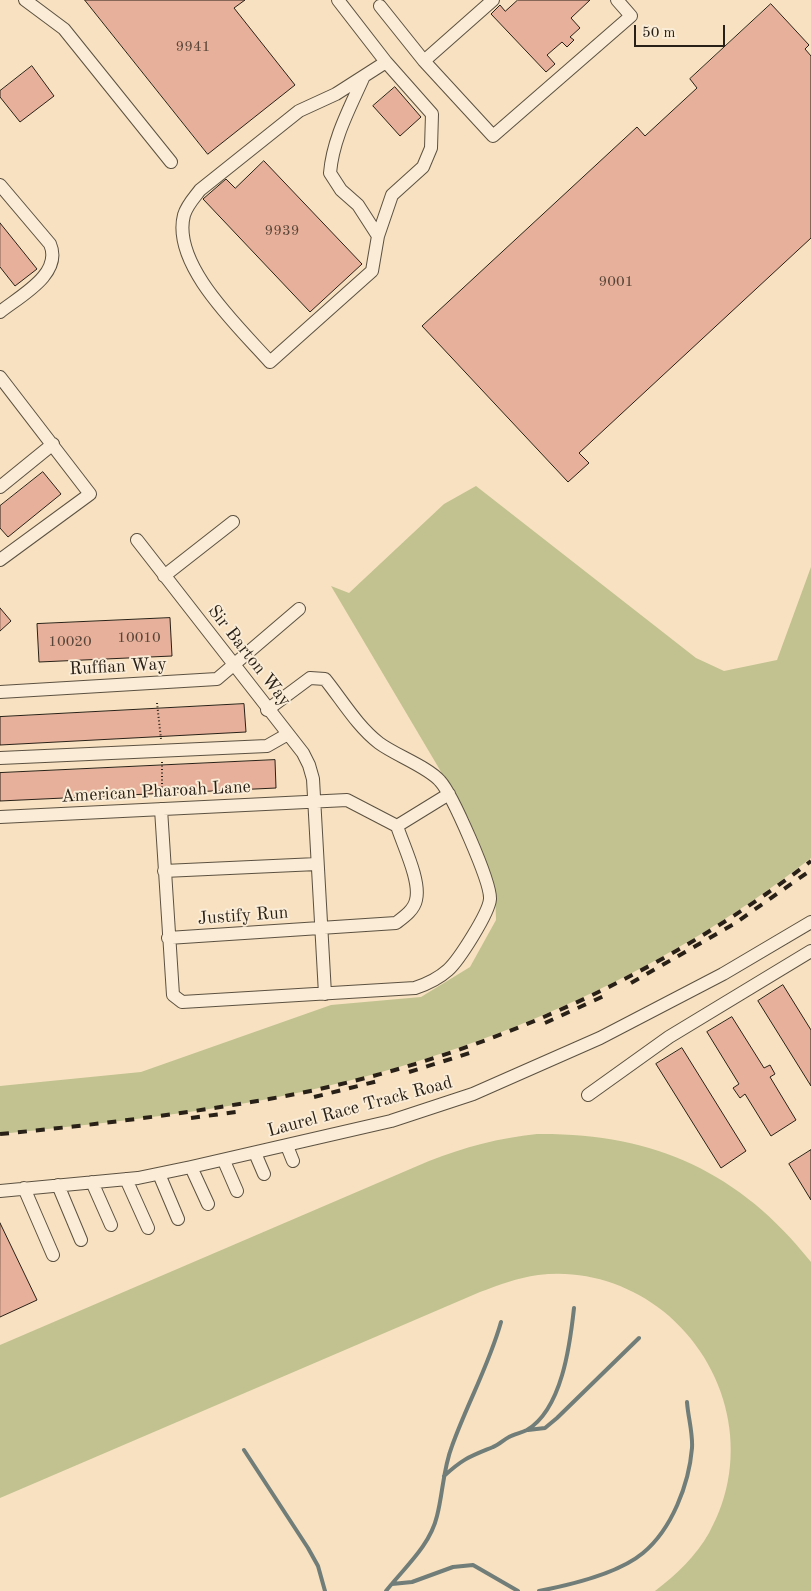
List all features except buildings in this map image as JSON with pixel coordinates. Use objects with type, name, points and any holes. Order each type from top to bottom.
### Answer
[{"type":"street","points":[[25,0],[64,29],[171,162]]},
{"type":"street","points":[[338,0],[386,62],[432,114],[431,148],[423,167],[392,195],[378,236],[372,271],[270,362],[208,291],[188,256],[183,231],[184,216],[188,204],[200,190],[299,111],[336,94],[386,62]]},
{"type":"street","points":[[424,61],[493,0]]},
{"type":"street","points":[[380,6],[424,61],[493,136],[631,16],[617,0]]},
{"type":"street","points":[[364,76],[341,128],[332,154],[330,173],[342,190],[358,205],[378,236]]},
{"type":"street","points":[[0,185],[50,244],[54,253],[47,273],[0,312]]},
{"type":"street","points":[[0,377],[32,416],[90,494],[0,560]]},
{"type":"street","points":[[0,487],[53,444]]},
{"type":"street","points":[[164,576],[234,522]]},
{"type":"street","name":"Sir Barton Way","points":[[137,540],[267,710],[288,734],[309,765],[313,780],[325,994]]},
{"type":"street","name":"Ruffian Way","points":[[0,692],[217,679],[299,609]]},
{"type":"street","points":[[162,805],[172,995],[182,1002],[415,988],[433,982],[449,970],[488,912],[490,897],[484,874],[449,794],[440,779],[380,744],[367,732],[325,679],[310,678],[267,710]]},
{"type":"street","points":[[0,758],[268,746],[288,734]]},
{"type":"street","points":[[397,826],[449,794]]},
{"type":"street","name":"American Pharoah Lane","points":[[0,817],[162,805],[347,800],[397,826]]},
{"type":"street","name":"Justify Run","points":[[168,938],[396,923],[409,912],[416,900],[416,883],[397,826]]},
{"type":"street","points":[[164,871],[317,864]]},
{"type":"street","name":"Laurel Race Track Road","points":[[0,1191],[126,1179],[224,1161],[391,1121],[473,1094],[600,1038],[723,974],[811,922]]},
{"type":"street","points":[[588,1094],[669,1037],[811,951]]},
{"type":"street","points":[[286,1146],[293,1161]]},
{"type":"street","points":[[255,1153],[264,1174]]},
{"type":"street","points":[[224,1161],[237,1191]]},
{"type":"street","points":[[191,1167],[208,1204]]},
{"type":"street","points":[[159,1174],[178,1219]]},
{"type":"street","points":[[126,1179],[148,1228]]},
{"type":"street","points":[[92,1182],[111,1225]]},
{"type":"street","points":[[58,1185],[81,1240]]},
{"type":"street","points":[[24,1188],[53,1254]]},
{"type":"path","points":[[157,703],[161,746]]},
{"type":"path","points":[[162,756],[162,805]]},
{"type":"green space","points":[[476,486],[696,658],[724,671],[777,660],[811,567],[811,858],[748,903],[683,944],[616,981],[546,1014],[475,1042],[402,1066],[327,1086],[252,1102],[158,1116],[0,1134],[0,1086],[141,1072],[331,1005],[421,997],[470,967],[496,920],[495,887],[469,819],[331,586],[349,593],[444,504]]},
{"type":"green space","points":[[537,1134],[579,1135],[619,1141],[656,1150],[690,1164],[723,1181],[754,1203],[783,1230],[811,1262],[811,1591],[655,1591],[678,1572],[698,1550],[709,1533],[722,1504],[729,1474],[731,1443],[727,1413],[718,1384],[704,1357],[686,1333],[663,1311],[649,1301],[620,1286],[588,1276],[571,1274],[530,1276],[480,1292],[0,1498],[0,1345],[429,1161],[482,1144]]},
{"type":"waterway","points":[[444,1476],[467,1458],[527,1430],[539,1420],[549,1407],[562,1375],[567,1357],[574,1308]]},
{"type":"waterway","points":[[386,1591],[423,1547],[434,1527],[449,1455],[501,1322]]},
{"type":"waterway","points":[[528,1430],[545,1428],[639,1338]]},
{"type":"waterway","points":[[539,1591],[579,1582],[621,1567],[643,1553],[662,1532],[683,1491],[690,1462],[692,1442],[687,1402]]},
{"type":"waterway","points":[[244,1450],[308,1548],[318,1566],[325,1591]]},
{"type":"waterway","points":[[392,1584],[412,1582],[453,1567],[473,1565],[518,1591]]},
{"type":"railway","points":[[0,1134],[189,1112],[326,1088],[401,1068],[474,1044],[546,1016],[616,983],[684,946],[749,906],[811,861]]},
{"type":"railway","points":[[631,983],[734,924],[811,870]]},
{"type":"railway","points":[[545,1023],[606,995]]},
{"type":"railway","points":[[409,1072],[473,1052]]},
{"type":"railway","points":[[314,1097],[378,1081]]},
{"type":"railway","points":[[191,1118],[236,1112]]}]
